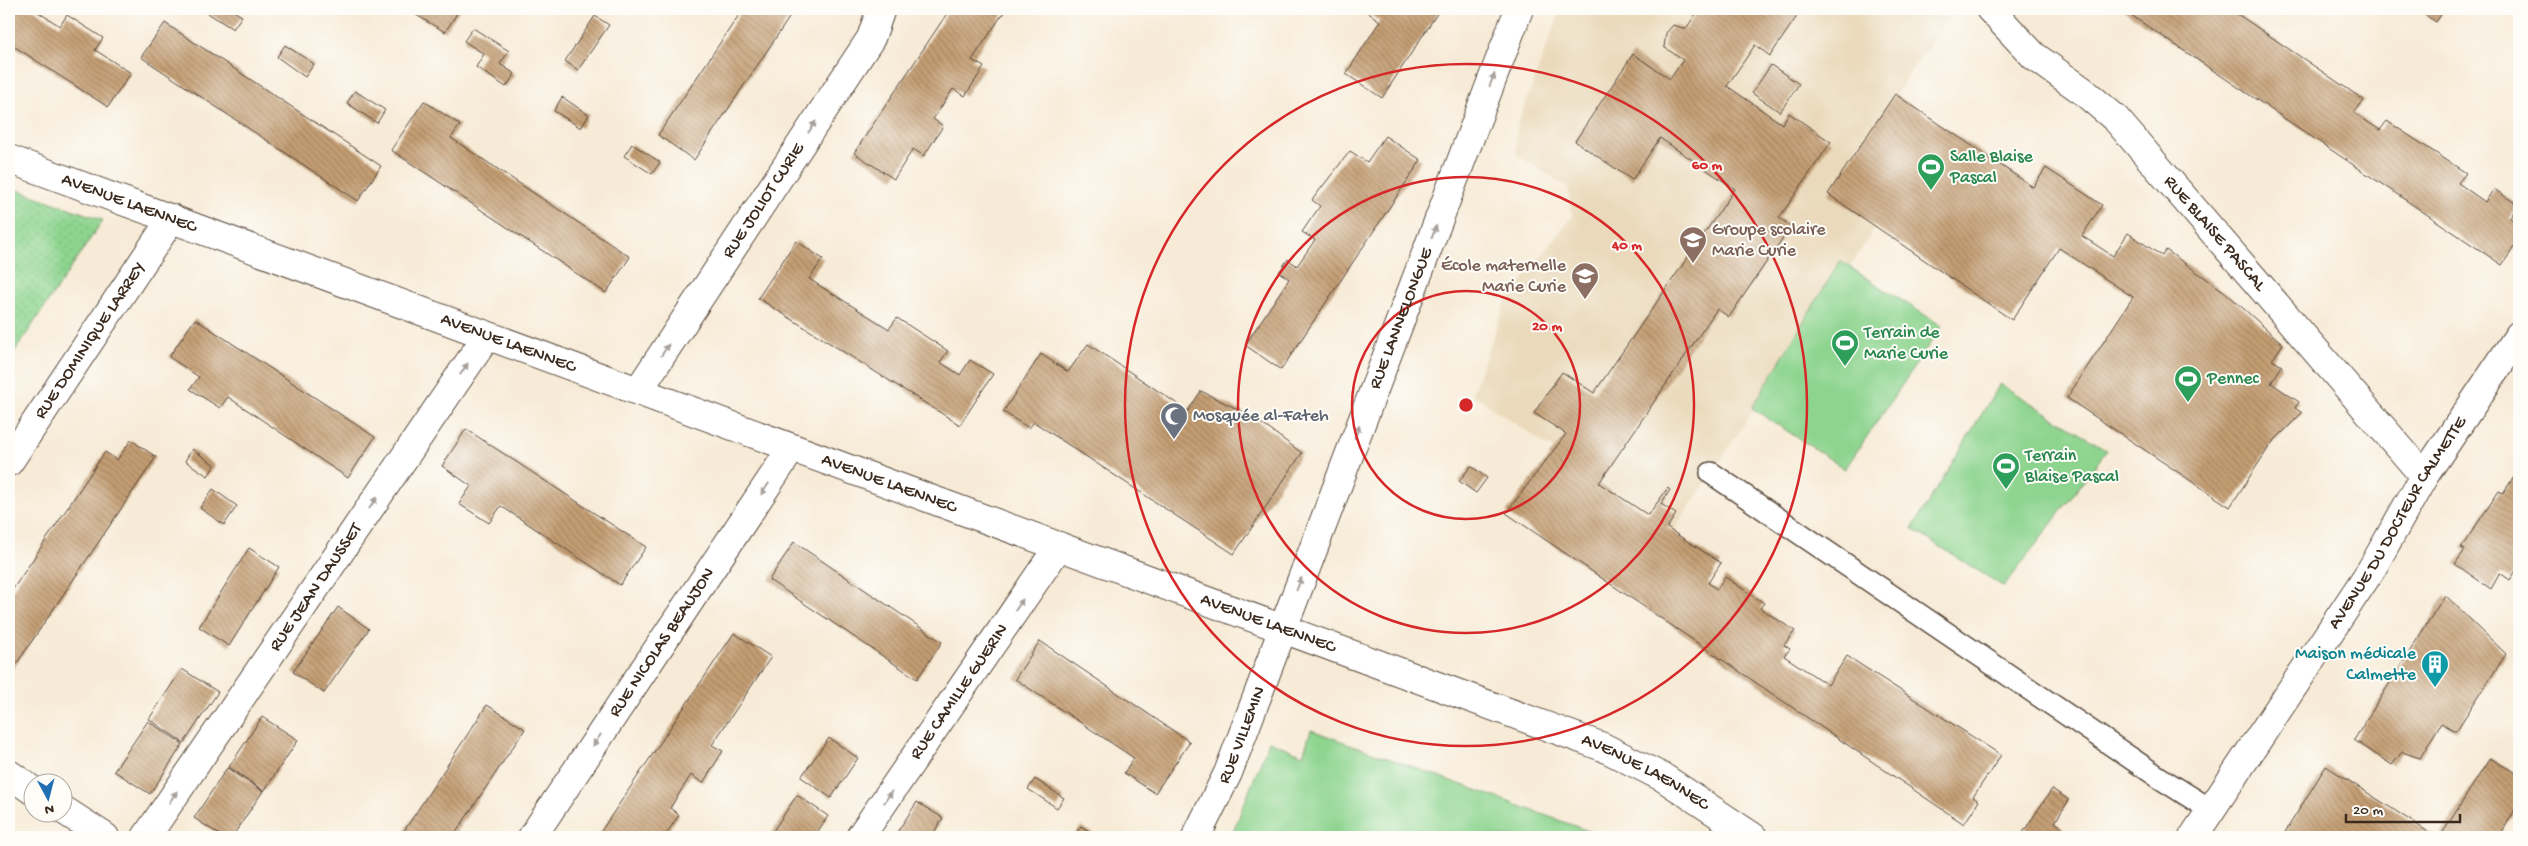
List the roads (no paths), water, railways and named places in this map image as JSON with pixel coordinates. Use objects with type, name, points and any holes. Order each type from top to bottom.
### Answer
[{"type":"street","name":"RUE JOLIOT CURIE","points":[[638,391],[871,38],[881,9]]},
{"type":"street","name":"RUE LANNELONGUE","points":[[1282,630],[1519,9]]},
{"type":"street","name":"RUE BLAISE PASCAL","points":[[1990,9],[2034,56],[2083,91],[2127,131],[2424,476]]},
{"type":"street","name":"AVENUE LAENNEC","points":[[9,159],[1603,747],[1664,778],[1753,837]]},
{"type":"street","name":"RUE DOMINIQUE LARREY","points":[[9,462],[172,218]]},
{"type":"street","name":"AVENUE DU DOCTEUR CALMETTE","points":[[2193,837],[2371,570],[2424,476],[2519,335]]},
{"type":"street","name":"RUE JEAN DAUSSET","points":[[146,837],[487,336]]},
{"type":"street","name":"RUE NICOLAS BEAUJON","points":[[532,837],[792,448]]},
{"type":"street","name":"RUE CAMILLE GUERIN","points":[[860,837],[1059,546]]},
{"type":"street","name":"RUE VILLEMIN","points":[[1196,837],[1228,773],[1282,630]]},
{"type":"street","points":[[9,774],[22,783]]},
{"type":"street","points":[[72,816],[105,837]]},
{"type":"lane","points":[[1711,473],[2211,810]]},
{"type":"place","name":"Salle Blaise Pascal","points":[[1931,191]]},
{"type":"place","name":"Groupe scolaire Marie Curie","points":[[1693,264]]},
{"type":"place","name":"École maternelle Marie Curie","points":[[1585,300]]},
{"type":"place","name":"Terrain de Marie Curie","points":[[1845,367]]},
{"type":"place","name":"Pennec","points":[[2188,403]]},
{"type":"place","name":"Mosquée al-Fateh","points":[[1174,440]]},
{"type":"place","name":"Terrain Blaise Pascal","points":[[2006,490]]},
{"type":"place","name":"Maison médicale Calmette","points":[[2435,688]]}]
